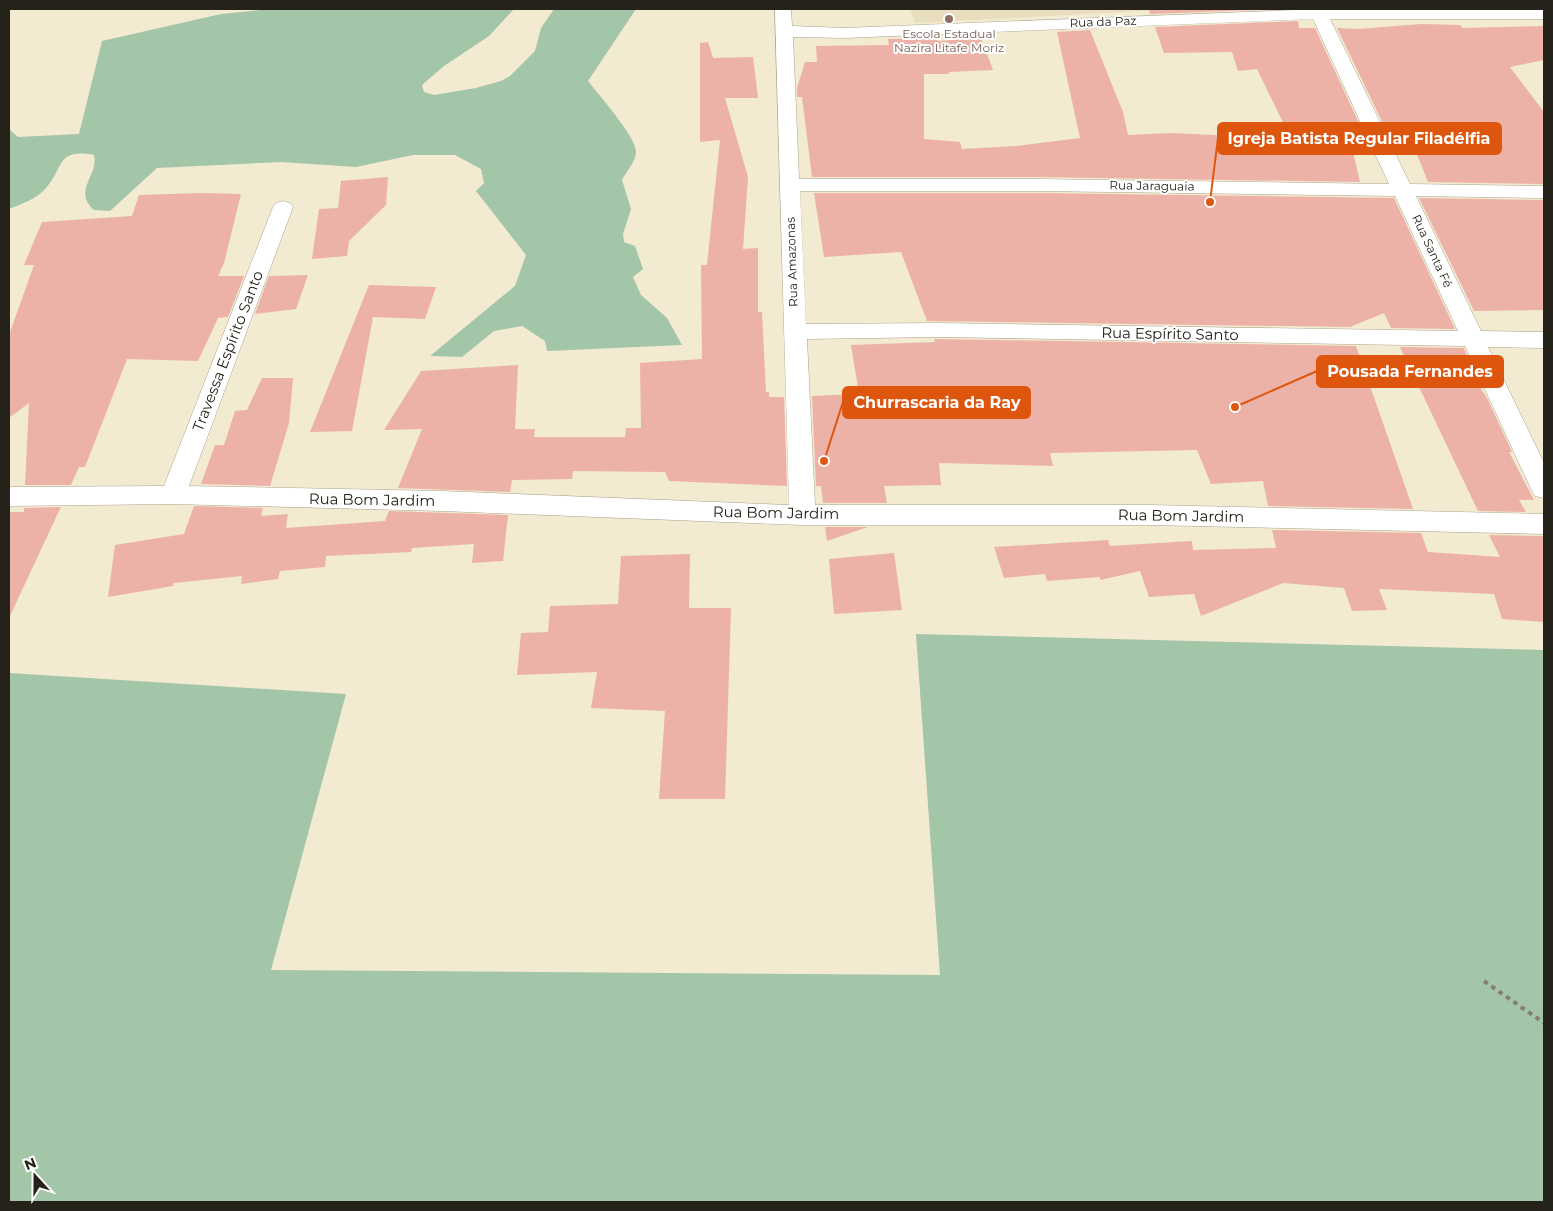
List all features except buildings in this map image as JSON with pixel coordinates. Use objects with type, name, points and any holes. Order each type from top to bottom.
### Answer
[{"type":"street","name":"Rua Amazonas","points":[[782,9],[802,515]]},
{"type":"street","name":"Rua da Paz","points":[[783,32],[845,33],[1319,14],[1544,14]]},
{"type":"street","name":"Rua Santa Fé","points":[[1319,14],[1404,189],[1544,489]]},
{"type":"street","name":"Rua Jaraguaia","points":[[789,186],[1037,185],[1544,192]]},
{"type":"street","name":"Travessa Espírito Santo","points":[[174,495],[283,207]]},
{"type":"street","name":"Rua Espírito Santo","points":[[795,332],[938,330],[1544,340]]},
{"type":"street","name":"Rua Bom Jardim","points":[[9,497],[174,495],[442,501],[802,515],[1150,515],[1544,524]]},
{"type":"path","points":[[1484,981],[1544,1023]]},
{"type":"shaded area","name":"Escola Estadual Nazira Litafe Moriz","points":[[910,9],[1179,9],[915,23]]},
{"type":"green space","points":[[270,9],[514,9],[489,36],[444,66],[422,85],[424,92],[434,95],[476,88],[501,81],[510,76],[535,51],[541,28],[554,9],[636,9],[588,81],[608,105],[635,145],[634,159],[622,180],[631,209],[623,234],[624,242],[635,246],[643,269],[633,277],[641,295],[667,318],[682,345],[547,351],[545,341],[522,326],[494,331],[462,357],[430,356],[515,286],[526,255],[476,191],[484,183],[481,169],[455,155],[413,155],[356,167],[281,162],[157,168],[110,211],[94,210],[85,196],[95,163],[94,155],[73,154],[62,161],[52,181],[42,192],[29,201],[9,209],[9,129],[18,137],[79,134],[102,41],[221,14]]},
{"type":"green space","points":[[916,634],[1544,650],[1544,1202],[9,1202],[9,673],[346,694],[271,970],[940,975]]},
{"type":"place","name":"Escola Estadual Nazira Litafe Moriz","points":[[949,19]]},
{"type":"place","name":"Igreja Batista Regular Filadélfia","points":[[1210,202]]},
{"type":"place","name":"Pousada Fernandes","points":[[1235,407]]},
{"type":"place","name":"Churrascaria da Ray","points":[[824,461]]}]
